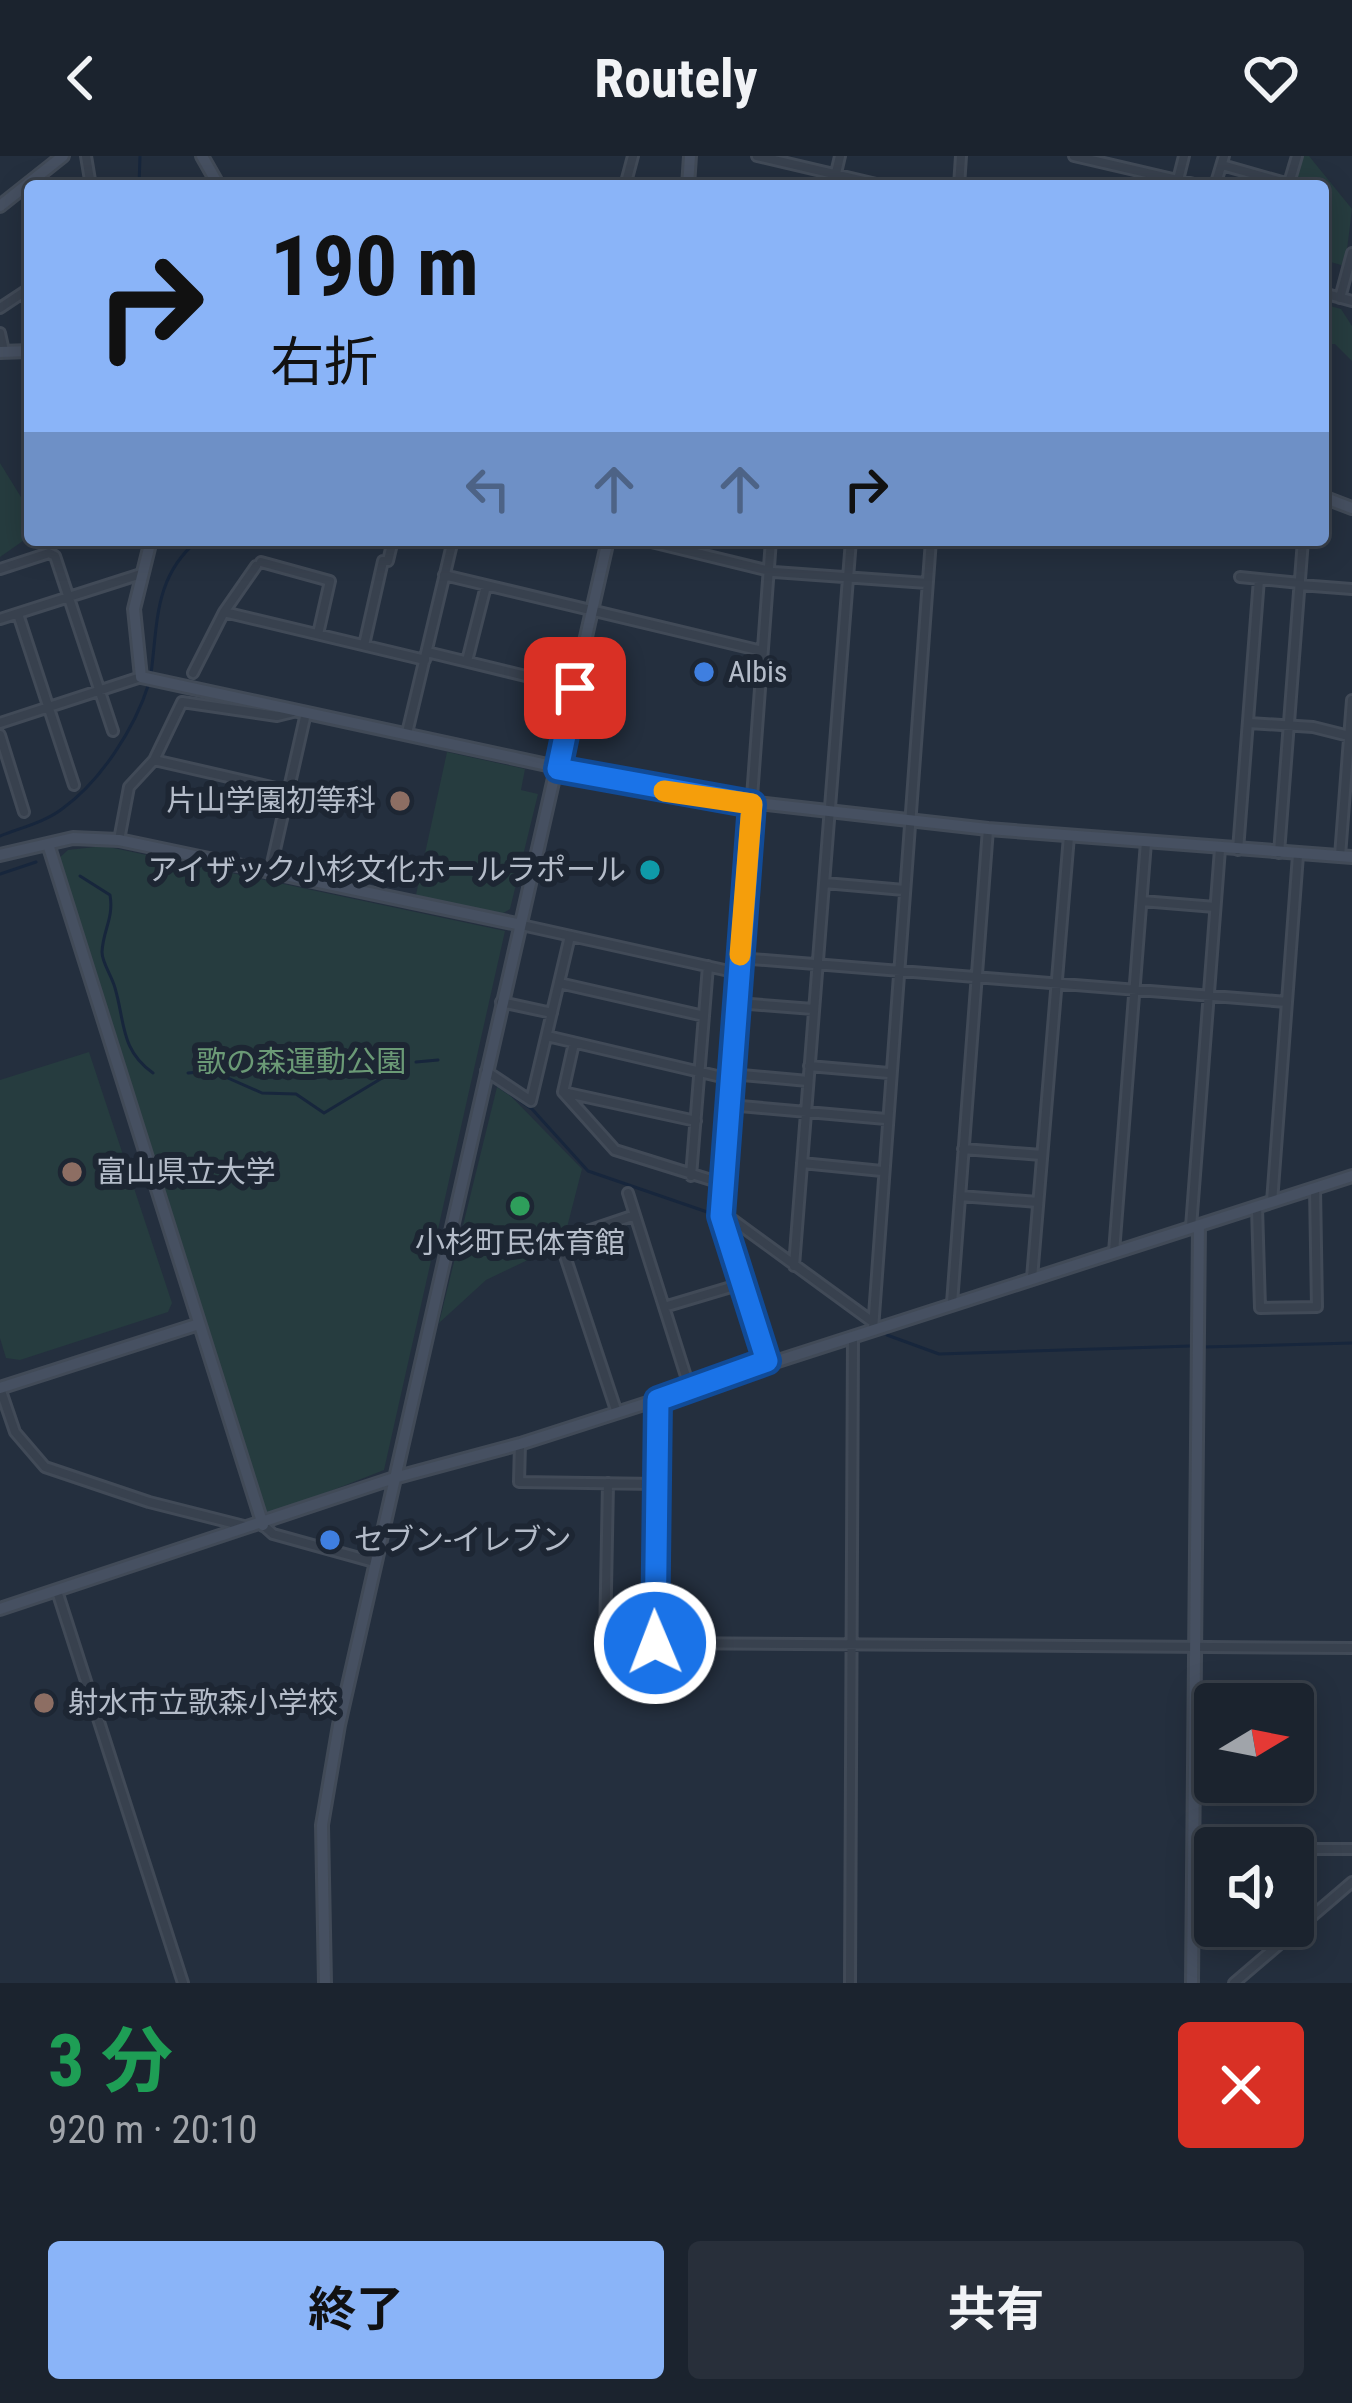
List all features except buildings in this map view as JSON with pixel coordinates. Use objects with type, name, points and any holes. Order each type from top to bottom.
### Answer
[{"type":"street","points":[[33,180],[63,156]]},
{"type":"street","points":[[758,156],[861,180]]},
{"type":"street","points":[[834,180],[840,156]]},
{"type":"street","points":[[1074,156],[1118,161],[1178,180],[1184,156]]},
{"type":"street","points":[[1223,160],[1276,180]]},
{"type":"street","points":[[0,206],[24,187]]},
{"type":"street","points":[[1340,298],[1352,253]]},
{"type":"street","points":[[1329,295],[1352,301]]},
{"type":"street","points":[[0,333],[2,351]]},
{"type":"street","points":[[147,678],[134,608],[150,546]]},
{"type":"street","points":[[364,645],[391,546]]},
{"type":"street","points":[[407,733],[451,546]]},
{"type":"street","points":[[325,1983],[322,1825],[374,1562],[607,546]]},
{"type":"street","points":[[669,546],[769,569],[927,583]]},
{"type":"street","points":[[767,1361],[721,1211],[771,546]]},
{"type":"street","points":[[794,1266],[851,546]]},
{"type":"street","points":[[873,1325],[930,546]]},
{"type":"street","points":[[1279,853],[1303,546]]},
{"type":"street","points":[[0,569],[49,553],[56,556],[113,731]]},
{"type":"street","points":[[193,673],[224,612],[259,564],[330,581],[318,634]]},
{"type":"street","points":[[0,620],[145,573]]},
{"type":"street","points":[[444,575],[762,651]]},
{"type":"street","points":[[1240,578],[1352,589]]},
{"type":"street","points":[[1238,850],[1259,579]]},
{"type":"street","points":[[467,661],[486,586]]},
{"type":"street","points":[[224,612],[575,688]]},
{"type":"street","points":[[18,614],[74,784]]},
{"type":"street","points":[[0,723],[147,678],[558,769],[752,804],[988,829],[1346,856],[1352,700]]},
{"type":"street","points":[[118,840],[129,787],[154,760],[182,702],[278,716],[303,711]]},
{"type":"street","points":[[271,872],[303,711]]},
{"type":"street","points":[[1249,723],[1349,736]]},
{"type":"street","points":[[0,735],[24,812]]},
{"type":"street","points":[[154,760],[289,791]]},
{"type":"street","points":[[952,1304],[988,829]]},
{"type":"street","points":[[1033,1278],[1069,836]]},
{"type":"street","points":[[0,855],[48,844],[118,840],[738,973]]},
{"type":"street","points":[[1114,1252],[1146,842]]},
{"type":"street","points":[[48,844],[199,1324],[257,1527]]},
{"type":"street","points":[[1194,1827],[1195,1227],[1220,848]]},
{"type":"street","points":[[1272,1202],[1298,855]]},
{"type":"street","points":[[825,883],[904,890]]},
{"type":"street","points":[[1142,901],[1215,907]]},
{"type":"street","points":[[486,1071],[531,1101],[570,935]]},
{"type":"street","points":[[740,958],[1287,1002]]},
{"type":"street","points":[[691,1176],[708,966]]},
{"type":"street","points":[[560,983],[704,1016]]},
{"type":"street","points":[[500,1001],[553,1013]]},
{"type":"street","points":[[736,1003],[813,1010]]},
{"type":"street","points":[[547,1036],[699,1072],[808,1081]]},
{"type":"street","points":[[563,1092],[574,1043]]},
{"type":"street","points":[[809,1066],[889,1073]]},
{"type":"street","points":[[563,1092],[695,1121]]},
{"type":"street","points":[[563,1092],[615,1150],[724,1184]]},
{"type":"street","points":[[729,1105],[886,1119]]},
{"type":"street","points":[[964,1149],[1042,1155]]},
{"type":"street","points":[[802,1163],[882,1171]]},
{"type":"street","points":[[0,1610],[394,1478],[520,1444],[873,1325],[1352,1176]]},
{"type":"street","points":[[1257,1207],[1260,1308],[1317,1307],[1316,1188]]},
{"type":"street","points":[[628,1193],[689,1389]]},
{"type":"street","points":[[960,1196],[1038,1202]]},
{"type":"street","points":[[721,1211],[873,1325]]},
{"type":"street","points":[[616,1413],[563,1250],[570,1237],[635,1215]]},
{"type":"street","points":[[664,1307],[741,1284]]},
{"type":"street","points":[[199,1324],[0,1388],[15,1432],[45,1468],[374,1562]]},
{"type":"street","points":[[850,1983],[853,1334]]},
{"type":"street","points":[[658,1400],[655,1643],[1352,1648]]},
{"type":"street","points":[[520,1444],[520,1482],[656,1484]]},
{"type":"street","points":[[605,1642],[608,1484]]},
{"type":"street","points":[[57,1591],[183,1983]]},
{"type":"street","points":[[1192,1983],[1194,1848]]},
{"type":"street","points":[[1314,1849],[1352,1849]]},
{"type":"street","points":[[1234,1983],[1352,1882]]},
{"type":"green space","points":[[1302,156],[1309,156],[1328,180],[1296,180]]},
{"type":"green space","points":[[1329,181],[1352,209],[1345,266],[1329,262]]},
{"type":"green space","points":[[1329,306],[1341,309],[1352,326],[1352,361],[1329,344]]},
{"type":"green space","points":[[0,463],[24,502],[24,540],[0,557]]},
{"type":"green space","points":[[447,752],[525,769],[521,790],[538,794],[510,909],[500,915],[416,895]]},
{"type":"green space","name":"歌の森運動公園","points":[[104,846],[505,931],[384,1470],[267,1516],[57,860],[68,850]]},
{"type":"green space","name":"富山県立大学","points":[[89,1052],[172,1303],[168,1312],[20,1360],[6,1358],[0,1338],[0,1080]]},
{"type":"green space","name":"小杉町民体育館","points":[[498,1083],[582,1169],[563,1243],[486,1280],[439,1323]]},
{"type":"waterway","points":[[139,180],[140,156]]},
{"type":"waterway","points":[[151,674],[166,585],[192,546]]},
{"type":"waterway","points":[[0,836],[55,814],[90,784],[126,735],[149,683]]},
{"type":"waterway","points":[[0,874],[36,862]]},
{"type":"waterway","points":[[80,876],[110,895],[102,956],[129,1045],[153,1073]]},
{"type":"waterway","points":[[416,1062],[438,1060]]},
{"type":"waterway","points":[[188,1073],[212,1071],[262,1093],[296,1094],[324,1113],[407,1063]]},
{"type":"waterway","points":[[497,1085],[532,1109],[588,1171],[713,1214]]},
{"type":"waterway","points":[[731,1225],[865,1323]]},
{"type":"waterway","points":[[887,1335],[939,1354],[1191,1346]]},
{"type":"waterway","points":[[1204,1347],[1352,1343]]},
{"type":"slow traffic","points":[[664,791],[752,804],[740,955]]},
{"type":"place","name":"Albis","points":[[704,672]]},
{"type":"place","name":"片山学園初等科","points":[[400,801]]},
{"type":"place","name":"アイザック小杉文化ホールラポール","points":[[650,870]]},
{"type":"place","name":"富山県立大学","points":[[72,1172]]},
{"type":"place","name":"小杉町民体育館","points":[[520,1206]]},
{"type":"place","name":"セブン-イレブン","points":[[330,1540]]},
{"type":"place","name":"射水市立歌森小学校","points":[[44,1703]]},
{"type":"route","points":[[575,688],[558,769],[752,804],[721,1216],[767,1361],[658,1400],[655,1643]]}]
